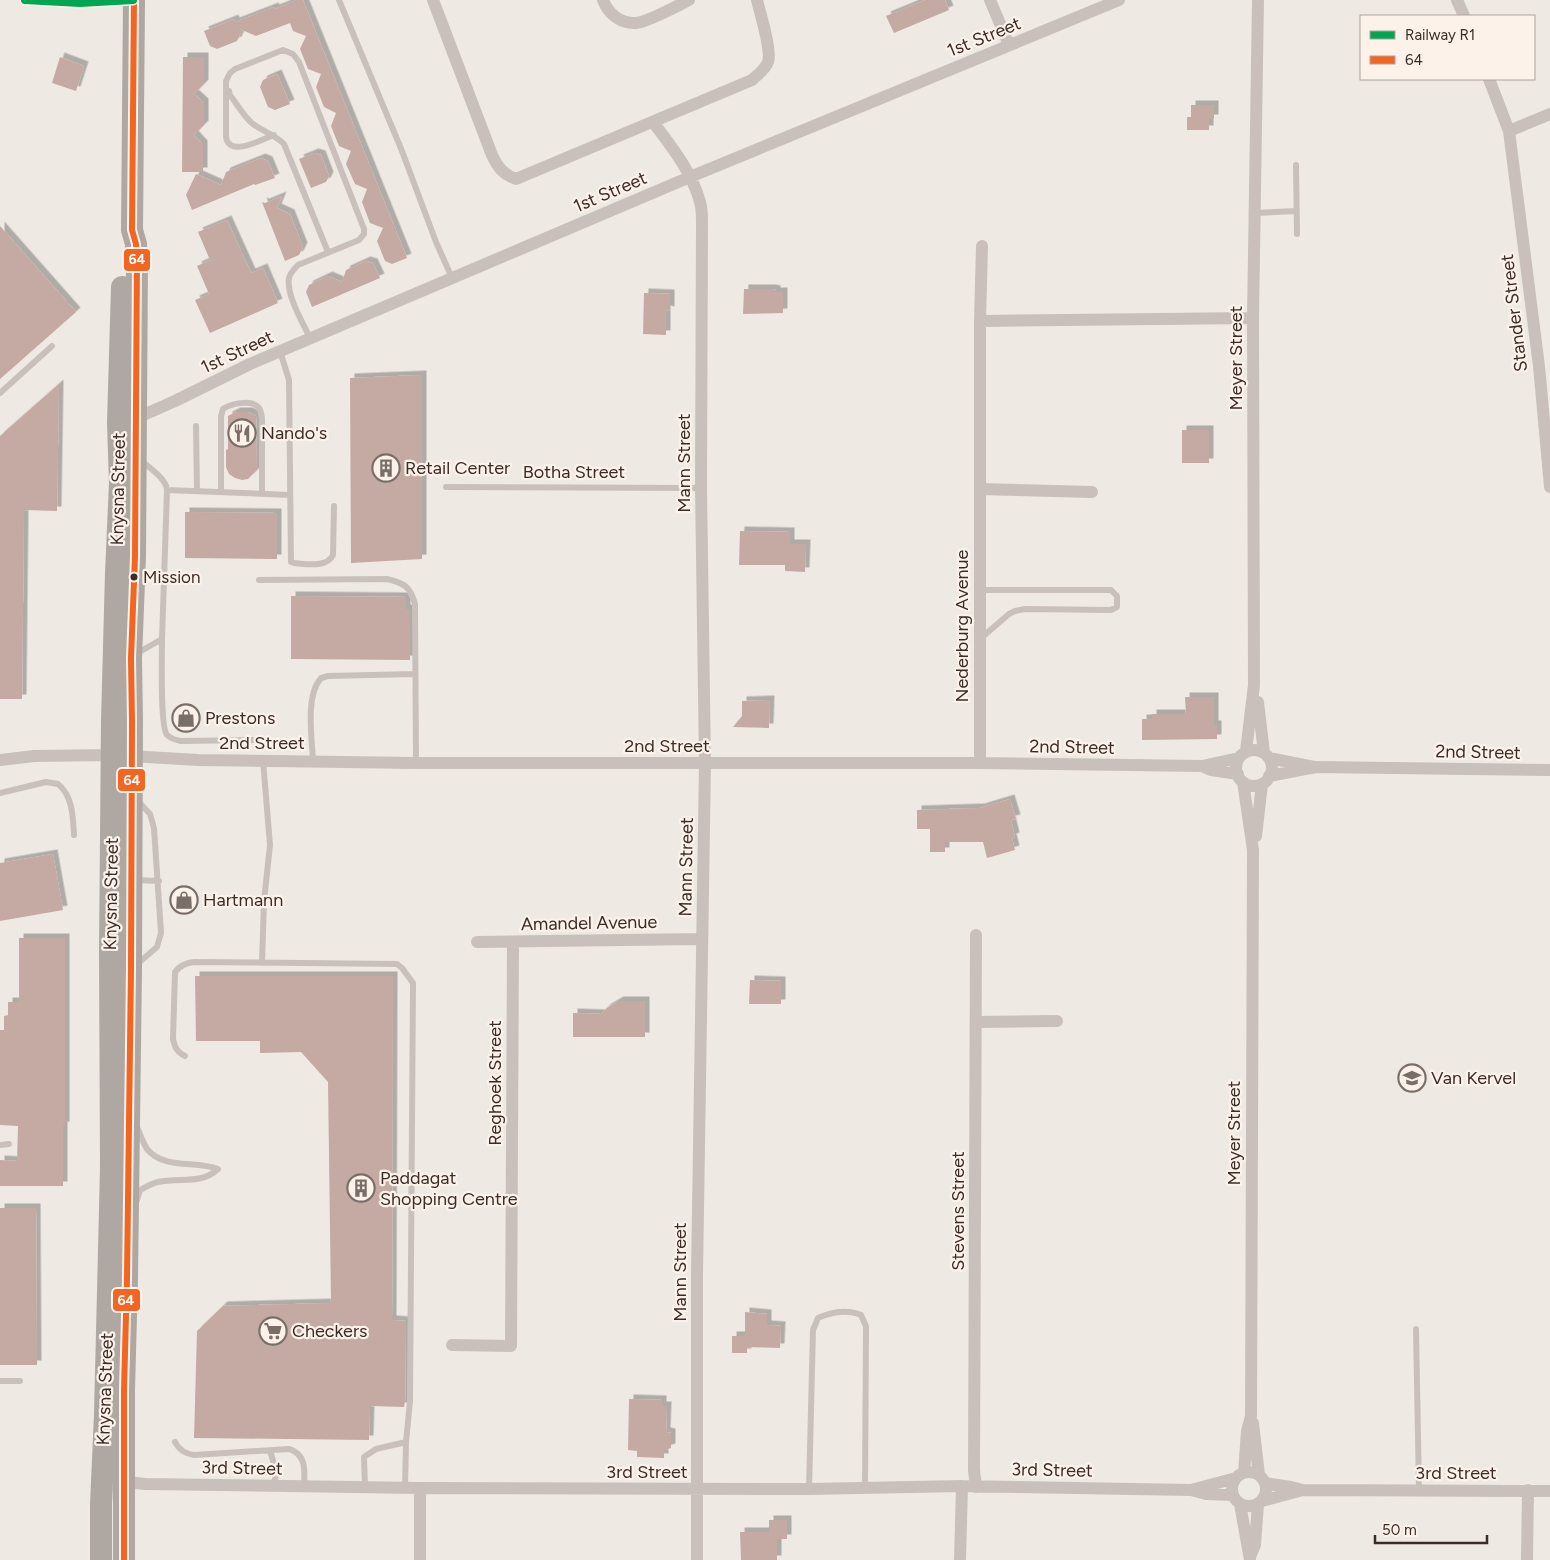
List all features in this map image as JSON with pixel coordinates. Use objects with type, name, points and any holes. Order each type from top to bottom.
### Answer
[{"type":"highway","name":"Knysna Street","points":[[101,1560],[101,1505],[114,1481],[124,1390],[128,1225],[131,796],[122,756],[116,573],[120,483],[128,421],[137,261],[136,244],[132,230],[134,0]]},
{"type":"highway","name":"Knysna Street","points":[[124,1560],[114,1481],[110,951],[122,756],[131,658],[135,556],[136,456],[128,421]]},
{"type":"street","points":[[433,0],[498,168],[505,175],[516,179],[752,80],[762,72],[768,62],[767,45],[757,0]]},
{"type":"street","points":[[603,0],[618,20],[636,23],[689,0]]},
{"type":"street","points":[[990,0],[1009,46]]},
{"type":"street","name":"1st Street","points":[[128,421],[229,373],[310,338],[690,177],[1119,0]]},
{"type":"street","name":"Meyer Street","points":[[1254,0],[1257,32]]},
{"type":"street","name":"Meyer Street","points":[[1243,755],[1254,685],[1253,318],[1258,0]]},
{"type":"street","points":[[1457,0],[1464,15]]},
{"type":"street","name":"Stander Street","points":[[1488,80],[1509,131],[1544,364],[1550,487]]},
{"type":"street","points":[[1509,131],[1550,114]]},
{"type":"street","name":"Mann Street","points":[[653,122],[675,152],[690,177],[701,203],[702,222],[705,763],[697,1274],[697,1560]]},
{"type":"street","name":"Nederburg Avenue","points":[[980,763],[980,321],[982,246]]},
{"type":"street","points":[[980,321],[1253,318]]},
{"type":"street","points":[[980,489],[1092,492]]},
{"type":"street","name":"Meyer Street","points":[[1254,685],[1266,756]]},
{"type":"street","points":[[1252,750],[1266,756],[1271,764],[1266,780],[1252,785],[1240,778],[1236,766],[1243,755],[1252,750]]},
{"type":"street","name":"2nd Street","points":[[0,760],[34,756],[122,756],[198,760],[416,763],[980,763],[1202,766],[1243,755]]},
{"type":"street","name":"2nd Street","points":[[1266,756],[1316,767],[1550,770]]},
{"type":"street","name":"2nd Street","points":[[1202,766],[1240,778]]},
{"type":"street","name":"2nd Street","points":[[1266,780],[1316,767]]},
{"type":"street","name":"Meyer Street","points":[[1240,778],[1253,850],[1251,1416],[1262,1479]]},
{"type":"street","name":"Meyer Street","points":[[1253,850],[1266,780]]},
{"type":"street","name":"Stevens Street","points":[[976,935],[974,1460],[976,1487]]},
{"type":"street","name":"Amandel Avenue","points":[[477,942],[702,939]]},
{"type":"street","name":"Reghoek Street","points":[[452,1345],[511,1346],[513,942]]},
{"type":"street","points":[[976,1022],[1057,1022]]},
{"type":"street","name":"Meyer Street","points":[[1240,1475],[1251,1416]]},
{"type":"street","points":[[1252,1472],[1262,1479],[1266,1489],[1260,1503],[1254,1545],[1250,1558],[1233,1484],[1240,1475],[1252,1472]]},
{"type":"street","name":"3rd Street","points":[[1191,1490],[1240,1475]]},
{"type":"street","name":"3rd Street","points":[[1262,1479],[1303,1490]]},
{"type":"street","name":"3rd Street","points":[[114,1481],[145,1484],[405,1488],[865,1489],[962,1486],[1191,1490],[1237,1500]]},
{"type":"street","points":[[960,1560],[962,1486]]},
{"type":"street","points":[[420,1488],[420,1560]]},
{"type":"street","name":"3rd Street","points":[[1260,1503],[1303,1490],[1550,1490]]},
{"type":"street","points":[[1527,1560],[1528,1490]]},
{"type":"street","points":[[1237,1500],[1246,1506],[1260,1503]]},
{"type":"lane","points":[[339,0],[402,151],[436,242],[452,278]]},
{"type":"lane","points":[[274,135],[239,148],[232,147],[228,143],[226,138],[226,81],[230,73],[235,69],[283,50],[293,54],[298,62],[364,229],[364,234],[359,240],[298,266],[291,272],[289,290],[310,338]]},
{"type":"lane","points":[[226,81],[230,95],[251,122],[274,135],[284,144],[328,252]]},
{"type":"lane","points":[[1296,166],[1297,234]]},
{"type":"lane","points":[[1255,213],[1296,211]]},
{"type":"lane","points":[[0,393],[52,346]]},
{"type":"lane","points":[[280,351],[289,380],[290,560],[294,563],[323,564],[332,559],[334,506]]},
{"type":"lane","points":[[222,492],[221,416],[223,409],[235,403],[254,404],[259,407],[262,418],[262,494]]},
{"type":"lane","points":[[196,426],[197,491]]},
{"type":"lane","points":[[136,456],[162,480],[168,490],[162,639],[163,722],[167,735],[172,739],[181,741],[256,740]]},
{"type":"lane","name":"Botha Street","points":[[446,487],[702,488]]},
{"type":"lane","points":[[168,490],[290,495]]},
{"type":"lane","points":[[259,580],[388,579],[400,582],[412,592],[415,604],[416,763]]},
{"type":"lane","points":[[980,590],[1111,590],[1118,599],[1117,607],[1111,610],[1025,609],[1015,611],[980,640]]},
{"type":"lane","points":[[131,658],[162,639]]},
{"type":"lane","points":[[313,761],[311,711],[314,690],[321,678],[328,676],[415,674]]},
{"type":"lane","points":[[262,963],[264,901],[270,845],[264,760]]},
{"type":"lane","points":[[0,793],[46,782],[58,784],[66,794],[72,808],[74,835]]},
{"type":"lane","points":[[131,796],[144,806],[153,820],[160,940],[157,947],[131,969]]},
{"type":"lane","points":[[131,880],[158,881]]},
{"type":"lane","points":[[185,1056],[175,1049],[173,1039],[175,978],[178,968],[186,964],[194,962],[396,964],[402,968],[413,983],[410,1401],[406,1442],[405,1488]]},
{"type":"lane","points":[[128,1225],[140,1190],[158,1182],[197,1180],[211,1176],[218,1169],[200,1164],[168,1162],[156,1157],[147,1148],[129,1110]]},
{"type":"lane","points":[[0,1145],[9,1144]]},
{"type":"lane","points":[[808,1489],[813,1330],[818,1318],[826,1314],[839,1312],[853,1312],[861,1315],[866,1326],[865,1489]]},
{"type":"lane","points":[[1416,1329],[1419,1490]]},
{"type":"lane","points":[[0,1381],[20,1381]]},
{"type":"lane","points":[[175,1442],[177,1447],[186,1454],[194,1455],[289,1449],[299,1454],[303,1466],[304,1486]]},
{"type":"lane","points":[[365,1487],[364,1457],[376,1449],[406,1442]]},
{"type":"lane","points":[[265,1486],[274,1482],[277,1473],[270,1450]]},
{"type":"building","points":[[297,0],[303,0],[407,258],[392,264],[385,261],[377,241],[383,228],[370,223],[362,202],[367,189],[355,184],[346,164],[351,151],[339,146],[331,126],[336,113],[324,107],[316,87],[321,74],[308,69],[300,49],[306,36],[293,31],[290,23],[256,36],[242,30],[237,41],[217,49],[210,46],[204,31],[234,19],[235,22]]},
{"type":"building","points":[[925,0],[945,0],[949,10],[894,33],[886,16]]},
{"type":"building","points":[[60,57],[84,66],[76,91],[52,83]]},
{"type":"building","points":[[183,57],[204,57],[204,84],[194,94],[204,103],[204,125],[194,135],[203,145],[203,172],[182,172]]},
{"type":"building","points":[[277,74],[290,104],[275,110],[268,107],[260,87],[263,80]]},
{"type":"building","points":[[1191,105],[1214,105],[1214,119],[1209,119],[1209,130],[1187,130],[1187,117],[1191,117]]},
{"type":"building","points":[[314,153],[321,155],[329,176],[326,182],[311,188],[299,159]]},
{"type":"building","points":[[261,158],[268,161],[275,178],[254,184],[192,210],[186,195],[196,174],[221,185],[226,172]]},
{"type":"building","points":[[282,196],[277,208],[290,214],[303,247],[299,255],[285,261],[262,202],[265,203]]},
{"type":"building","points":[[227,220],[251,273],[263,268],[278,303],[210,333],[195,300],[209,294],[197,266],[210,260],[198,232]]},
{"type":"building","points":[[0,226],[76,312],[0,379]]},
{"type":"building","points":[[366,261],[373,263],[380,278],[312,307],[306,292],[309,285],[328,276],[342,282],[346,270]]},
{"type":"building","points":[[744,289],[772,289],[776,290],[776,292],[783,292],[783,313],[743,314]]},
{"type":"building","points":[[644,293],[670,294],[670,311],[666,310],[666,335],[643,334]]},
{"type":"building","name":"Retail Center","points":[[422,375],[422,559],[351,563],[350,378]]},
{"type":"building","points":[[59,384],[57,511],[24,510],[22,699],[0,699],[0,436]]},
{"type":"building","name":"Nando's","points":[[236,412],[248,412],[256,416],[257,470],[248,479],[242,480],[229,474],[226,467],[228,416]]},
{"type":"building","points":[[1182,430],[1209,430],[1209,463],[1182,463]]},
{"type":"building","points":[[185,512],[277,513],[277,559],[185,558]]},
{"type":"building","points":[[740,531],[790,532],[790,544],[806,544],[805,572],[785,571],[785,565],[739,565]]},
{"type":"building","points":[[291,596],[406,597],[406,609],[410,609],[410,660],[291,659]]},
{"type":"building","points":[[1185,697],[1214,697],[1214,725],[1217,725],[1217,739],[1142,740],[1142,719],[1152,719],[1152,714],[1186,714]]},
{"type":"building","points":[[770,700],[769,728],[733,727],[742,716],[742,701]]},
{"type":"building","points":[[1010,799],[1016,819],[1011,820],[1015,837],[1012,838],[1015,850],[987,858],[983,842],[945,842],[945,852],[930,852],[930,829],[917,829],[917,810],[980,808]]},
{"type":"building","points":[[53,854],[63,910],[0,921],[0,863]]},
{"type":"building","points":[[19,938],[65,938],[65,1126],[63,1126],[63,1186],[0,1186],[0,1160],[17,1161],[18,1126],[0,1125],[0,1030],[4,1030],[4,1016],[8,1015],[8,1002],[19,1002]]},
{"type":"building","name":"Paddagat Shopping Centre","points":[[195,976],[393,976],[392,1320],[406,1321],[405,1401],[404,1407],[370,1406],[369,1440],[194,1438],[197,1331],[223,1306],[331,1303],[328,1082],[301,1052],[260,1053],[260,1041],[196,1041]]},
{"type":"building","points":[[750,980],[781,981],[781,1004],[749,1004]]},
{"type":"building","points":[[619,1001],[645,1001],[645,1037],[573,1037],[573,1013],[601,1014]]},
{"type":"building","points":[[0,1208],[36,1208],[37,1365],[0,1365]]},
{"type":"building","points":[[745,1312],[767,1314],[767,1325],[781,1326],[780,1348],[747,1347],[747,1353],[732,1353],[732,1336],[745,1336]]},
{"type":"building","points":[[629,1399],[662,1400],[662,1406],[667,1406],[666,1432],[671,1433],[671,1448],[664,1450],[664,1458],[637,1457],[637,1451],[628,1450]]},
{"type":"building","points":[[769,1520],[787,1520],[787,1539],[777,1539],[777,1560],[741,1560],[740,1532],[769,1532]]},
{"type":"rail line","name":"R1","points":[[25,0],[80,3],[133,0]]},
{"type":"transit line","name":"64","points":[[124,1560],[124,1390],[131,969],[131,658],[135,556],[137,261],[136,244],[132,230],[134,0]]},
{"type":"place","name":"Nando's","points":[[242,433]]},
{"type":"place","name":"Retail Center","points":[[386,468]]},
{"type":"place","name":"Mission","points":[[134,577]]},
{"type":"place","name":"Prestons","points":[[186,718]]},
{"type":"place","name":"Hartmann","points":[[184,900]]},
{"type":"place","name":"Van Kervel","points":[[1412,1078]]},
{"type":"place","name":"Paddagat Shopping Centre","points":[[361,1188]]},
{"type":"place","name":"Checkers","points":[[273,1331]]}]
